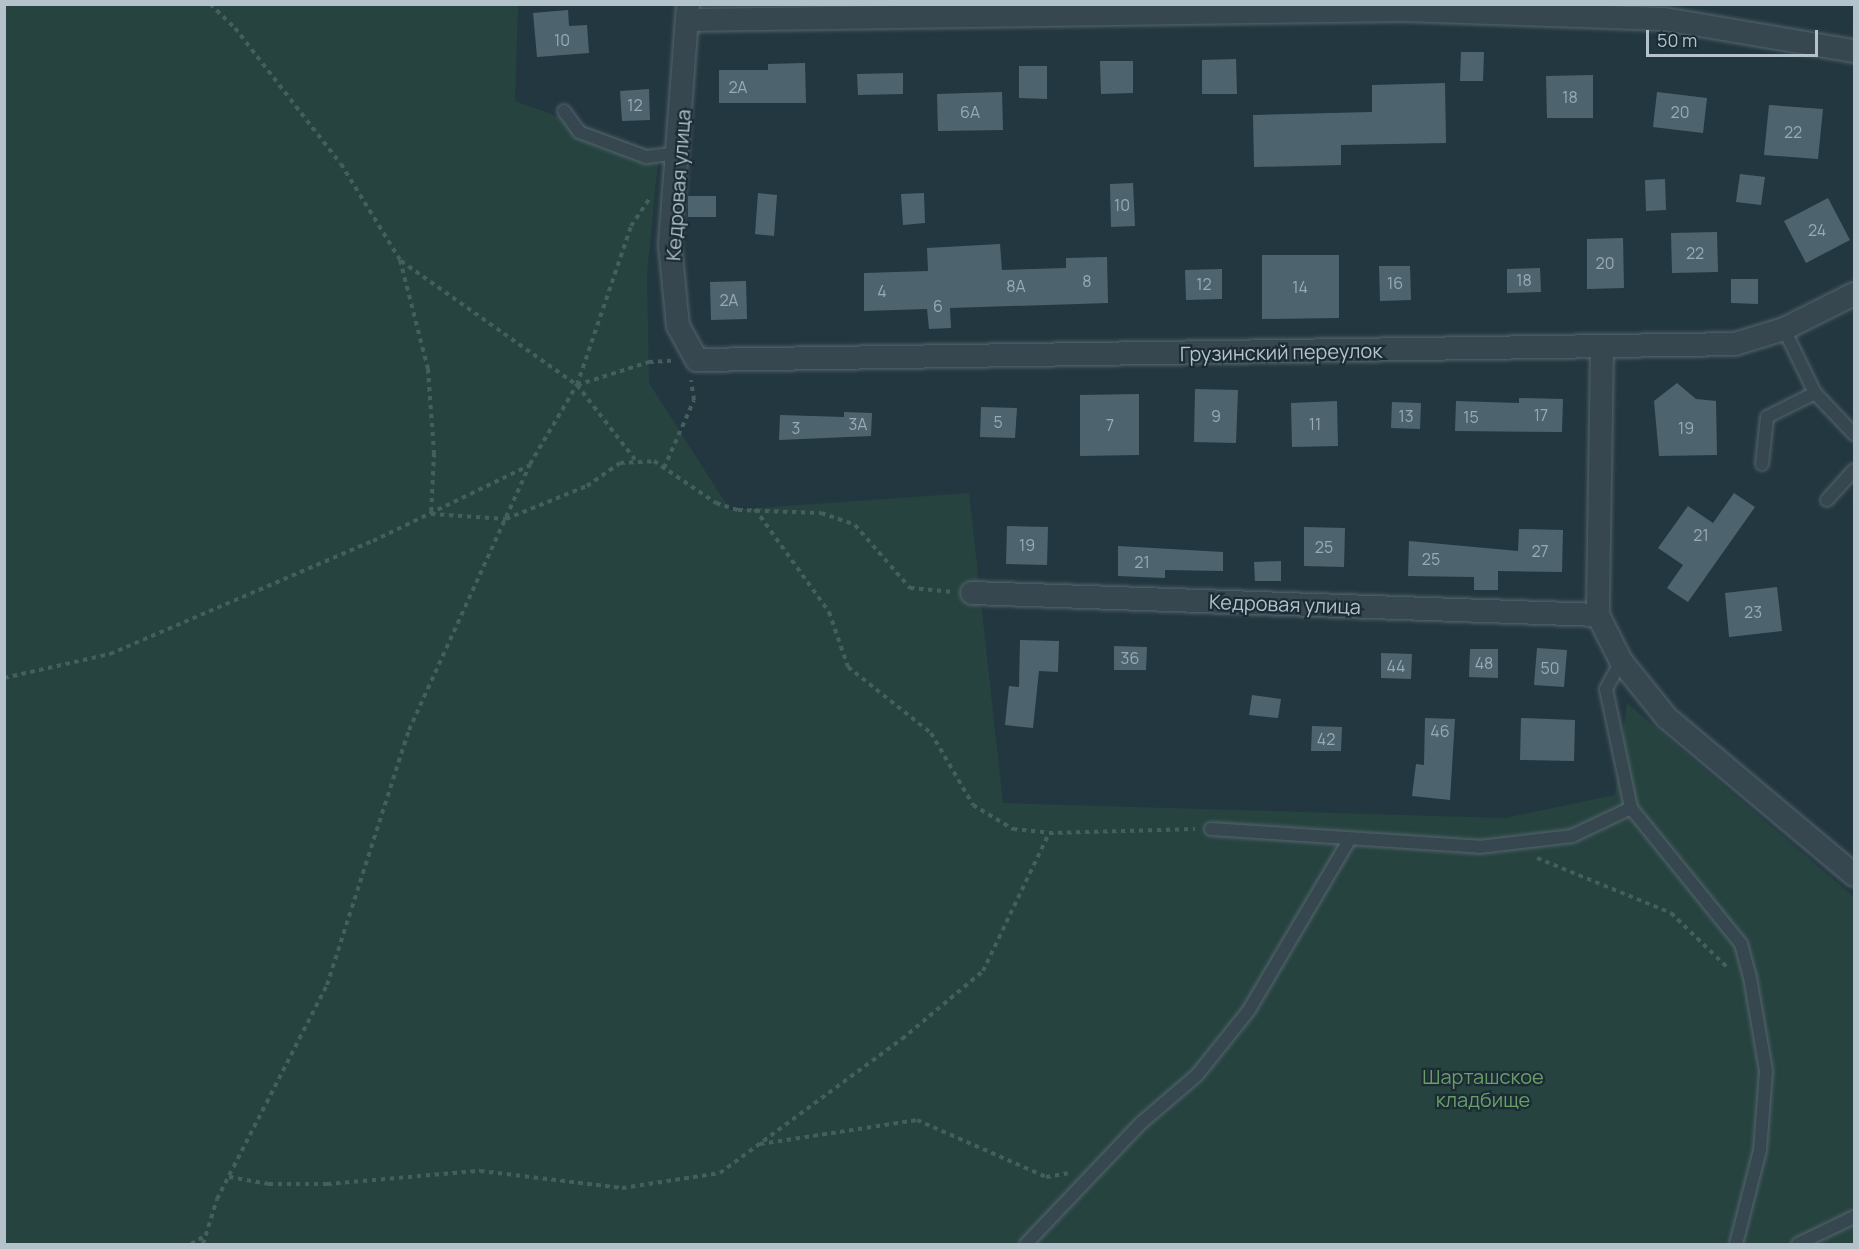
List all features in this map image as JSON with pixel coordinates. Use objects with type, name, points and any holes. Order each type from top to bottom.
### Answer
[{"type":"street","points":[[688,12],[1404,10],[1664,19],[1854,51]]},
{"type":"street","name":"Кедровая улица","points":[[688,12],[680,153],[670,245],[678,326],[697,360]]},
{"type":"street","name":"Грузинский переулок","points":[[697,360],[1602,348],[1735,344],[1784,329],[1854,294]]},
{"type":"street","points":[[1602,348],[1598,615],[1621,661],[1667,718],[1854,875]]},
{"type":"street","name":"Кедровая улица","points":[[972,593],[1598,615]]},
{"type":"lane","points":[[564,111],[579,132],[646,157],[680,153]]},
{"type":"lane","points":[[1784,329],[1815,393],[1854,434]]},
{"type":"lane","points":[[1762,464],[1767,417],[1815,393]]},
{"type":"lane","points":[[1827,500],[1854,470]]},
{"type":"lane","points":[[1621,661],[1606,689],[1631,808],[1741,944],[1751,989],[1766,1071],[1760,1150],[1736,1245]]},
{"type":"lane","points":[[1211,829],[1349,840],[1502,844],[1572,836],[1631,808]]},
{"type":"lane","points":[[1026,1245],[1104,1167],[1140,1123],[1197,1075],[1249,1010],[1349,840]]},
{"type":"lane","points":[[1798,1245],[1854,1217]]},
{"type":"path","points":[[210,4],[235,28],[341,164],[400,260],[428,369],[434,453],[431,514]]},
{"type":"path","points":[[203,1245],[229,1177],[327,985],[409,730],[530,464],[577,385],[631,226],[656,190]]},
{"type":"path","points":[[400,260],[577,385],[637,462]]},
{"type":"path","points":[[577,385],[648,362],[697,360],[694,400],[663,468]]},
{"type":"path","points":[[431,514],[506,519],[586,486],[620,463],[654,462],[716,503],[821,513],[855,525],[910,588],[972,593]]},
{"type":"path","points":[[4,678],[110,654],[431,514],[530,464]]},
{"type":"path","points":[[755,508],[829,612],[848,667],[931,733],[973,805],[1013,828],[1049,833],[1211,829]]},
{"type":"path","points":[[229,1177],[269,1185],[327,1184],[480,1171],[622,1188],[720,1173],[902,1039],[983,971],[1049,833]]},
{"type":"path","points":[[1502,844],[1671,913],[1751,989]]},
{"type":"path","points":[[760,1144],[917,1119],[1046,1177],[1104,1167]]},
{"type":"path","points":[[191,1245],[206,1236]]},
{"type":"green space","name":"Шарташское кладбище","points":[[5,5],[518,5],[515,101],[659,153],[647,273],[649,383],[730,510],[969,493],[1003,803],[1505,818],[1615,795],[1627,703],[1854,897],[1854,1244],[5,1244]]},
{"type":"building","points":[[568,10],[569,26],[587,25],[589,53],[537,57],[533,13]]},
{"type":"building","points":[[1461,52],[1484,52],[1483,81],[1460,81]]},
{"type":"building","points":[[1236,59],[1237,94],[1202,94],[1202,60]]},
{"type":"building","points":[[1100,61],[1133,61],[1133,93],[1101,94]]},
{"type":"building","points":[[805,63],[806,103],[719,103],[719,70],[768,70],[768,64]]},
{"type":"building","points":[[1019,66],[1047,66],[1047,99],[1019,98]]},
{"type":"building","points":[[903,73],[903,94],[858,95],[857,74]]},
{"type":"building","points":[[1593,75],[1593,118],[1547,118],[1546,76]]},
{"type":"building","points":[[1445,83],[1446,143],[1341,145],[1341,165],[1254,167],[1253,115],[1372,112],[1372,85]]},
{"type":"building","points":[[649,89],[650,120],[622,121],[620,91]]},
{"type":"building","points":[[1002,92],[1003,130],[938,131],[937,94]]},
{"type":"building","points":[[1657,92],[1707,98],[1703,133],[1653,127]]},
{"type":"building","points":[[1769,105],[1823,109],[1818,159],[1764,155]]},
{"type":"building","points":[[1740,174],[1765,177],[1761,205],[1736,202]]},
{"type":"building","points":[[1665,179],[1666,210],[1646,211],[1645,180]]},
{"type":"building","points":[[1133,183],[1135,226],[1111,227],[1110,184]]},
{"type":"building","points":[[758,193],[777,195],[774,236],[755,234]]},
{"type":"building","points":[[924,193],[925,223],[903,225],[901,194]]},
{"type":"building","points":[[688,196],[716,196],[716,217],[688,217]]},
{"type":"building","points":[[1828,198],[1850,240],[1806,263],[1784,221]]},
{"type":"building","points":[[1717,232],[1718,272],[1672,273],[1671,233]]},
{"type":"building","points":[[1623,238],[1624,288],[1587,289],[1587,239]]},
{"type":"building","points":[[1000,244],[1002,270],[1066,268],[1066,258],[1107,257],[1108,303],[950,308],[951,328],[929,329],[927,309],[864,311],[864,273],[928,271],[927,248]]},
{"type":"building","points":[[1262,255],[1339,255],[1339,318],[1262,319]]},
{"type":"building","points":[[1379,266],[1410,266],[1411,300],[1380,301]]},
{"type":"building","points":[[1540,268],[1541,292],[1507,293],[1507,269]]},
{"type":"building","points":[[1222,269],[1222,299],[1186,300],[1185,270]]},
{"type":"building","points":[[1731,279],[1758,279],[1758,304],[1731,303]]},
{"type":"building","points":[[746,281],[747,319],[711,320],[710,282]]},
{"type":"building","points":[[1677,383],[1696,399],[1716,401],[1717,455],[1659,456],[1654,401]]},
{"type":"building","points":[[1195,389],[1238,390],[1236,443],[1194,442]]},
{"type":"building","points":[[1139,394],[1139,455],[1080,456],[1080,395]]},
{"type":"building","points":[[1519,398],[1563,399],[1562,432],[1455,431],[1456,401],[1519,403]]},
{"type":"building","points":[[1337,401],[1338,446],[1292,447],[1291,403]]},
{"type":"building","points":[[1392,402],[1421,403],[1420,429],[1391,428]]},
{"type":"building","points":[[981,407],[1017,408],[1015,438],[980,437]]},
{"type":"building","points":[[844,412],[872,413],[871,436],[779,440],[780,415],[844,417]]},
{"type":"building","points":[[1734,493],[1755,507],[1688,602],[1667,588],[1683,565],[1658,548],[1688,506],[1713,523]]},
{"type":"building","points":[[1007,526],[1048,527],[1047,565],[1006,564]]},
{"type":"building","points":[[1304,527],[1345,528],[1344,567],[1304,566]]},
{"type":"building","points":[[1519,529],[1563,530],[1562,572],[1498,571],[1498,590],[1474,590],[1474,577],[1408,576],[1409,541],[1518,551]]},
{"type":"building","points":[[1118,546],[1223,552],[1223,571],[1165,570],[1165,578],[1118,576]]},
{"type":"building","points":[[1281,561],[1281,581],[1255,581],[1254,562]]},
{"type":"building","points":[[1777,587],[1782,631],[1729,637],[1725,593]]},
{"type":"building","points":[[1020,640],[1059,641],[1058,672],[1039,671],[1033,728],[1005,725],[1009,686],[1019,687]]},
{"type":"building","points":[[1114,646],[1147,647],[1146,670],[1114,670]]},
{"type":"building","points":[[1537,648],[1567,650],[1564,687],[1534,685]]},
{"type":"building","points":[[1470,649],[1498,649],[1498,678],[1469,677]]},
{"type":"building","points":[[1381,653],[1412,654],[1411,679],[1381,678]]},
{"type":"building","points":[[1252,695],[1281,699],[1278,718],[1249,715]]},
{"type":"building","points":[[1425,718],[1455,719],[1450,800],[1412,796],[1416,764],[1424,765]]},
{"type":"building","points":[[1521,718],[1575,720],[1574,761],[1520,760]]},
{"type":"building","points":[[1312,726],[1342,727],[1341,751],[1311,751]]}]
